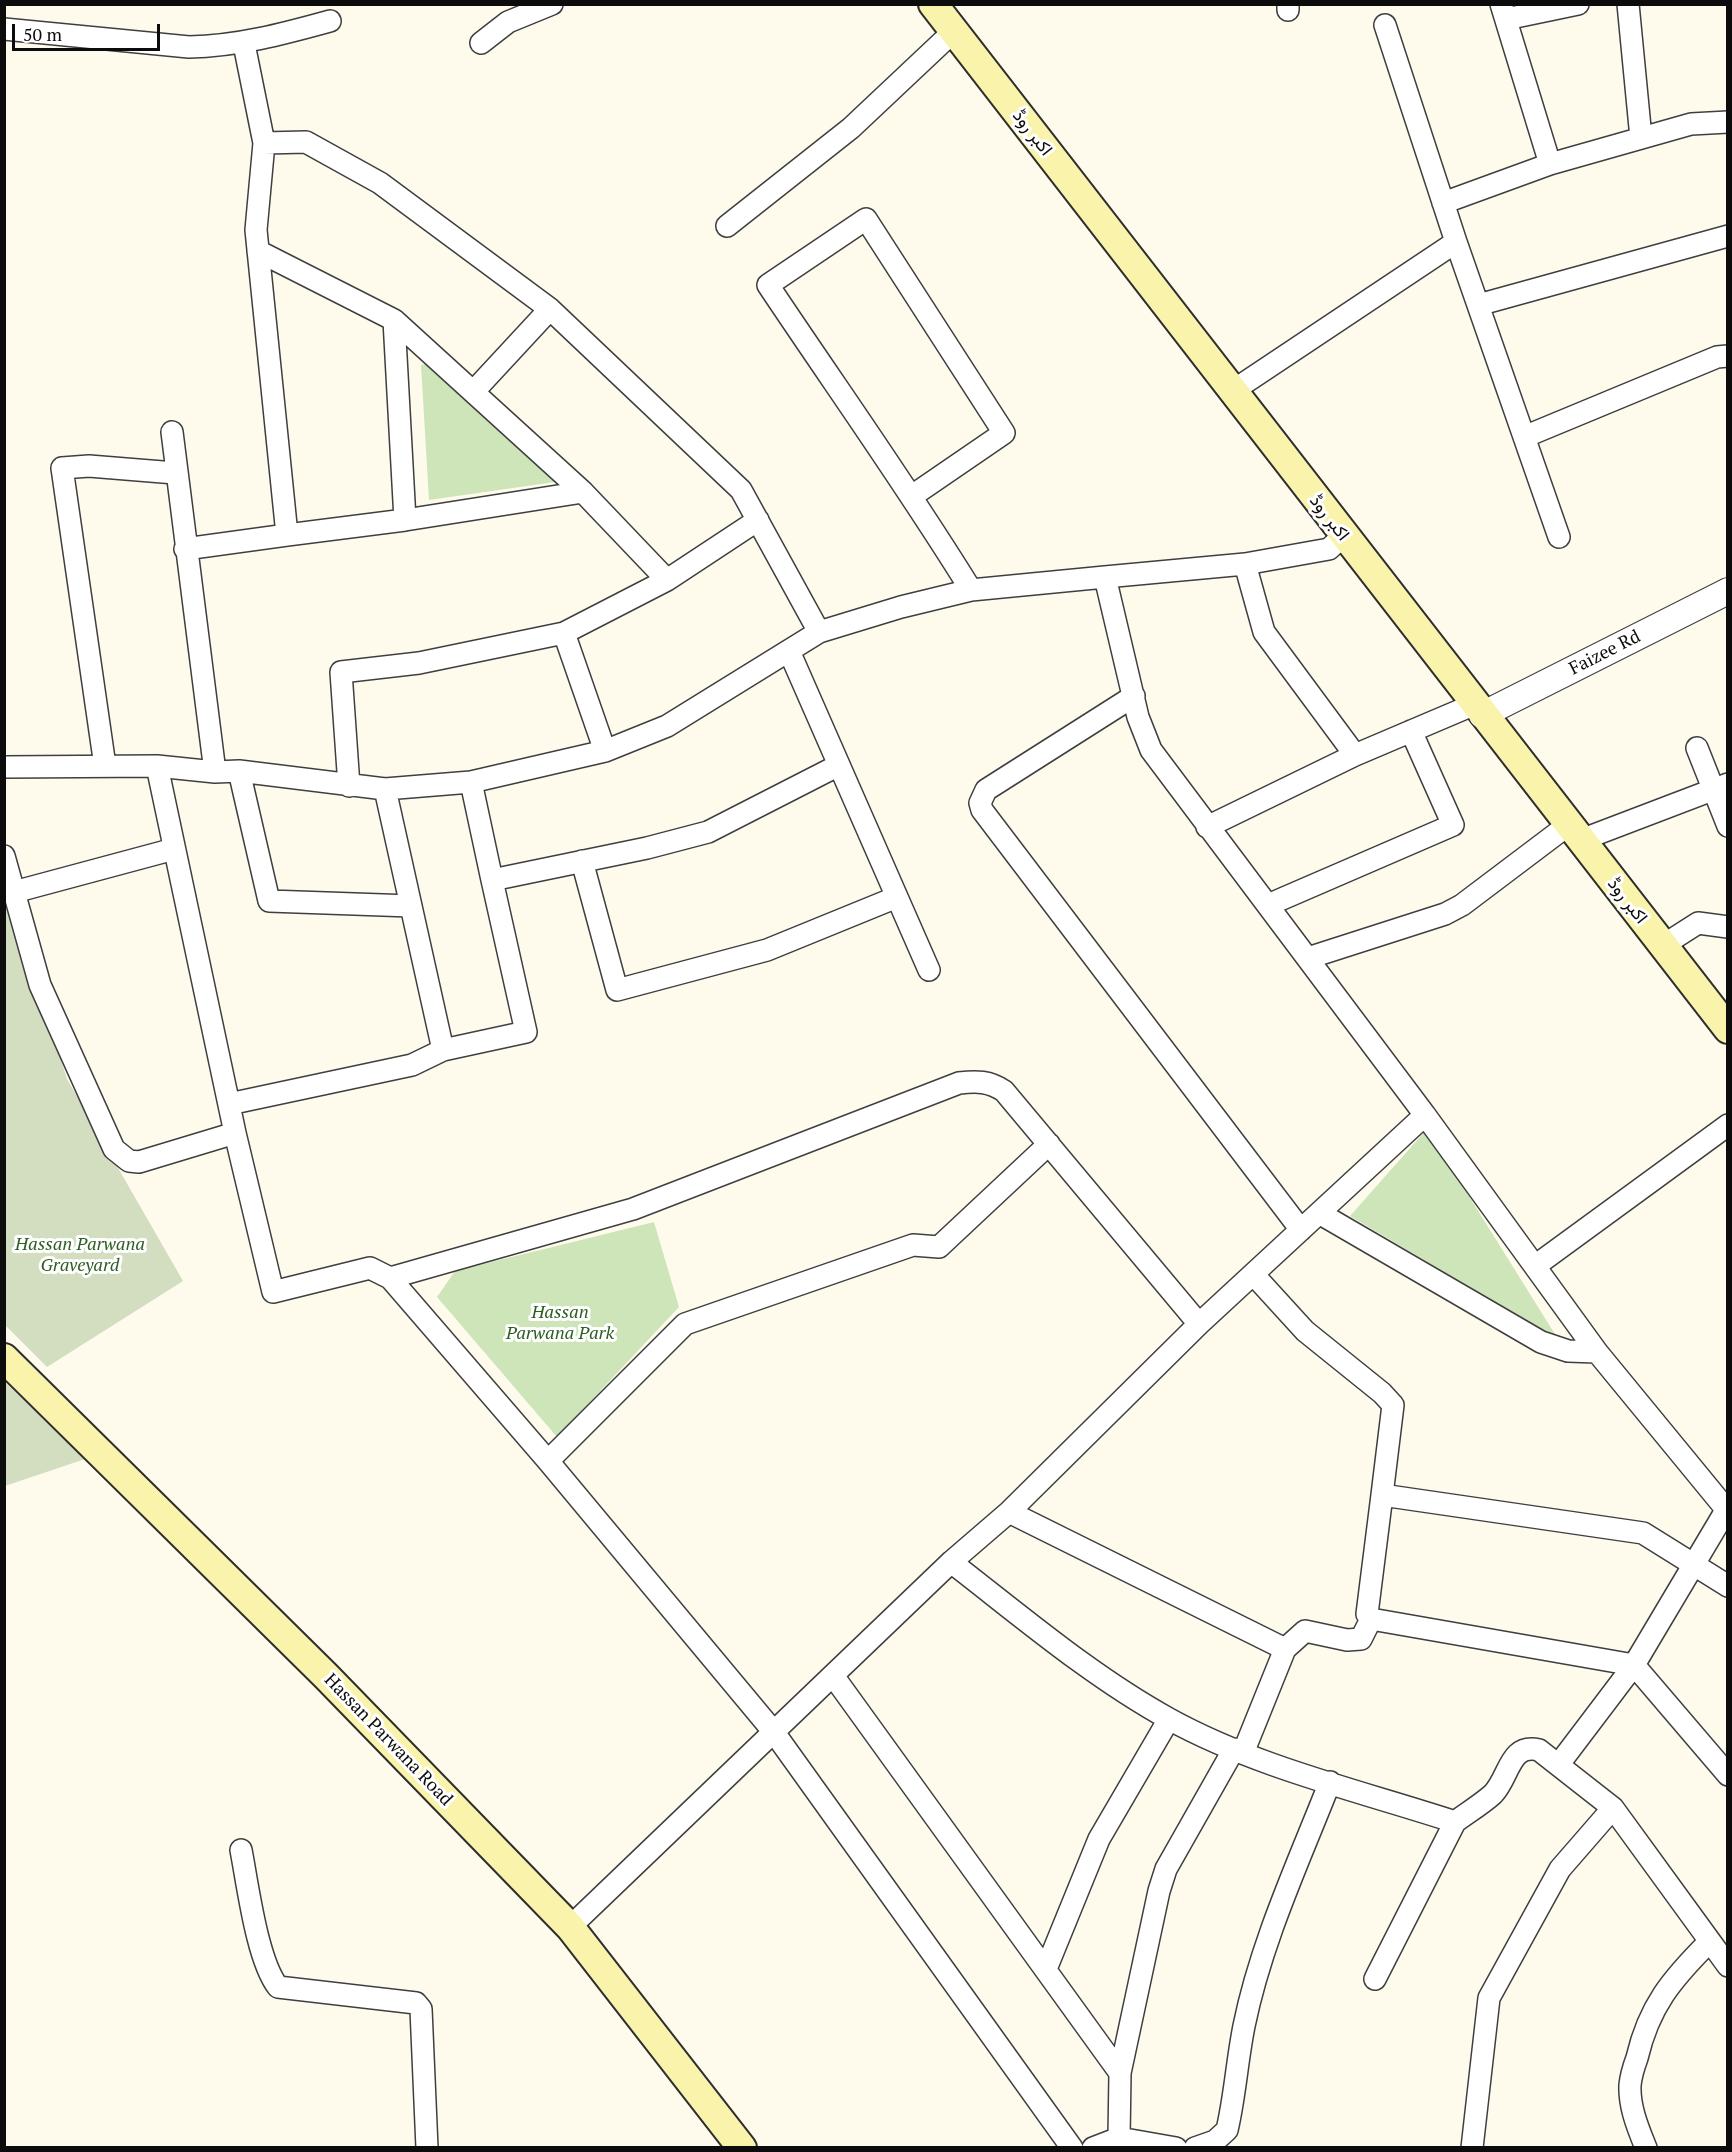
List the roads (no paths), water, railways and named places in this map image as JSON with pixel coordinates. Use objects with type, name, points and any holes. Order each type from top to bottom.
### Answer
[{"type":"main road","name":"اکبر روڈ","points":[[933,4],[1231,392],[1728,1029]]},
{"type":"main road","name":"Hassan Parwana Road","points":[[4,1358],[326,1676],[570,1927],[742,2148]]},
{"type":"street","points":[[481,43],[508,22],[552,4]]},
{"type":"street","points":[[1550,164],[1504,12],[1578,4]]},
{"type":"street","points":[[1628,4],[1641,138]]},
{"type":"street","points":[[4,29],[189,47],[244,44],[330,21]]},
{"type":"street","points":[[1385,25],[1456,242],[1559,537]]},
{"type":"street","points":[[727,225],[851,128],[954,31]]},
{"type":"street","points":[[244,44],[264,143],[256,230],[287,535]]},
{"type":"street","points":[[1443,203],[1550,164],[1641,138],[1691,124],[1728,122]]},
{"type":"street","points":[[264,143],[306,142],[380,183],[550,309],[741,490],[819,632]]},
{"type":"street","points":[[912,496],[1004,433],[866,219],[768,285],[912,496],[971,590]]},
{"type":"street","points":[[1478,305],[1728,236]]},
{"type":"street","points":[[1231,392],[1456,242]]},
{"type":"street","points":[[258,251],[394,320],[583,492],[667,580]]},
{"type":"street","points":[[474,391],[550,309]]},
{"type":"street","points":[[394,320],[405,520]]},
{"type":"street","points":[[1524,437],[1717,357],[1728,356]]},
{"type":"street","points":[[172,432],[215,772]]},
{"type":"street","points":[[105,766],[62,468],[89,466],[176,473]]},
{"type":"street","points":[[185,549],[405,520],[583,492]]},
{"type":"street","points":[[349,786],[340,672],[419,663],[564,633],[667,580],[758,520]]},
{"type":"street","points":[[4,767],[157,766],[215,772],[239,771],[385,789],[471,782],[605,751],[667,726],[819,632],[901,607],[971,590],[1245,564],[1329,549],[1343,536]]},
{"type":"street","points":[[1245,564],[1264,632],[1354,755]]},
{"type":"street","points":[[1106,577],[1138,717],[1151,750],[1425,1115],[1597,1352],[1727,1508],[1695,1566],[1634,1665],[1559,1764]]},
{"type":"street","name":"Faizee Rd","points":[[1479,710],[1728,591]]},
{"type":"street","points":[[564,633],[605,751]]},
{"type":"street","points":[[789,651],[929,970]]},
{"type":"street","points":[[1134,696],[986,790],[980,804],[982,810],[1301,1230]]},
{"type":"street","points":[[1207,827],[1354,755],[1411,731],[1479,710]]},
{"type":"street","points":[[1268,905],[1453,825],[1411,731]]},
{"type":"street","points":[[1697,748],[1721,787],[1728,826]]},
{"type":"street","points":[[492,880],[647,848],[708,832],[839,765]]},
{"type":"street","points":[[157,766],[235,1133],[273,1292],[370,1268],[390,1278],[548,1461],[773,1731],[1072,2148]]},
{"type":"street","points":[[239,771],[268,902],[411,906]]},
{"type":"street","points":[[229,1104],[412,1065],[443,1050],[526,1032],[471,782]]},
{"type":"street","points":[[1308,958],[1445,914],[1575,833],[1721,787]]},
{"type":"street","points":[[385,789],[443,1050]]},
{"type":"street","points":[[14,892],[174,849]]},
{"type":"street","points":[[4,856],[30,954],[51,1015],[114,1149],[129,1161],[139,1162],[235,1133]]},
{"type":"street","points":[[582,861],[617,990],[767,950],[897,897]]},
{"type":"street","points":[[1662,946],[1698,923],[1728,927]]},
{"type":"street","points":[[390,1278],[633,1209],[959,1083],[989,1082],[1005,1091],[1199,1324]]},
{"type":"street","points":[[570,1927],[773,1731],[834,1677],[951,1562],[1009,1512],[1199,1324],[1425,1115]]},
{"type":"street","points":[[1535,1266],[1728,1125]]},
{"type":"street","points":[[548,1461],[685,1324],[913,1245],[939,1247],[1049,1144]]},
{"type":"street","points":[[1319,1213],[1541,1342],[1568,1351],[1597,1352]]},
{"type":"street","points":[[1253,1274],[1305,1331],[1382,1392],[1393,1405],[1368,1614],[1371,1619]]},
{"type":"street","points":[[1382,1494],[1643,1533],[1728,1586]]},
{"type":"street","points":[[1009,1512],[1286,1649]]},
{"type":"street","points":[[951,1562],[1068,1653],[1168,1719],[1238,1751],[1455,1822]]},
{"type":"street","points":[[1119,2138],[1120,2073],[1166,1869],[1238,1751],[1286,1649],[1305,1631],[1347,1640],[1361,1639],[1371,1619]]},
{"type":"street","points":[[1371,1619],[1634,1665],[1728,1775]]},
{"type":"street","points":[[834,1677],[1120,2073]]},
{"type":"street","points":[[1046,1970],[1099,1839],[1168,1719]]},
{"type":"street","points":[[1375,1979],[1455,1822],[1493,1794],[1515,1754],[1522,1750],[1539,1750],[1613,1808],[1728,1966]]},
{"type":"street","points":[[1195,2148],[1215,2141],[1227,2130],[1244,2026],[1268,1944],[1330,1782]]},
{"type":"street","points":[[1472,2148],[1489,1998],[1560,1869],[1613,1808]]},
{"type":"street","points":[[241,1850],[264,1957],[271,1978],[278,1987],[416,2003],[421,2009],[427,2148]]},
{"type":"street","points":[[1646,2148],[1636,2122],[1631,2093],[1639,2047],[1649,2016],[1662,1992],[1709,1942]]},
{"type":"street","points":[[1093,2148],[1119,2138],[1176,2148]]},
{"type":"park label","name":"Hassan Parwana Graveyard","points":[[80,1255]]},
{"type":"park label","name":"Hassan Parwana Park","points":[[560,1323]]}]
